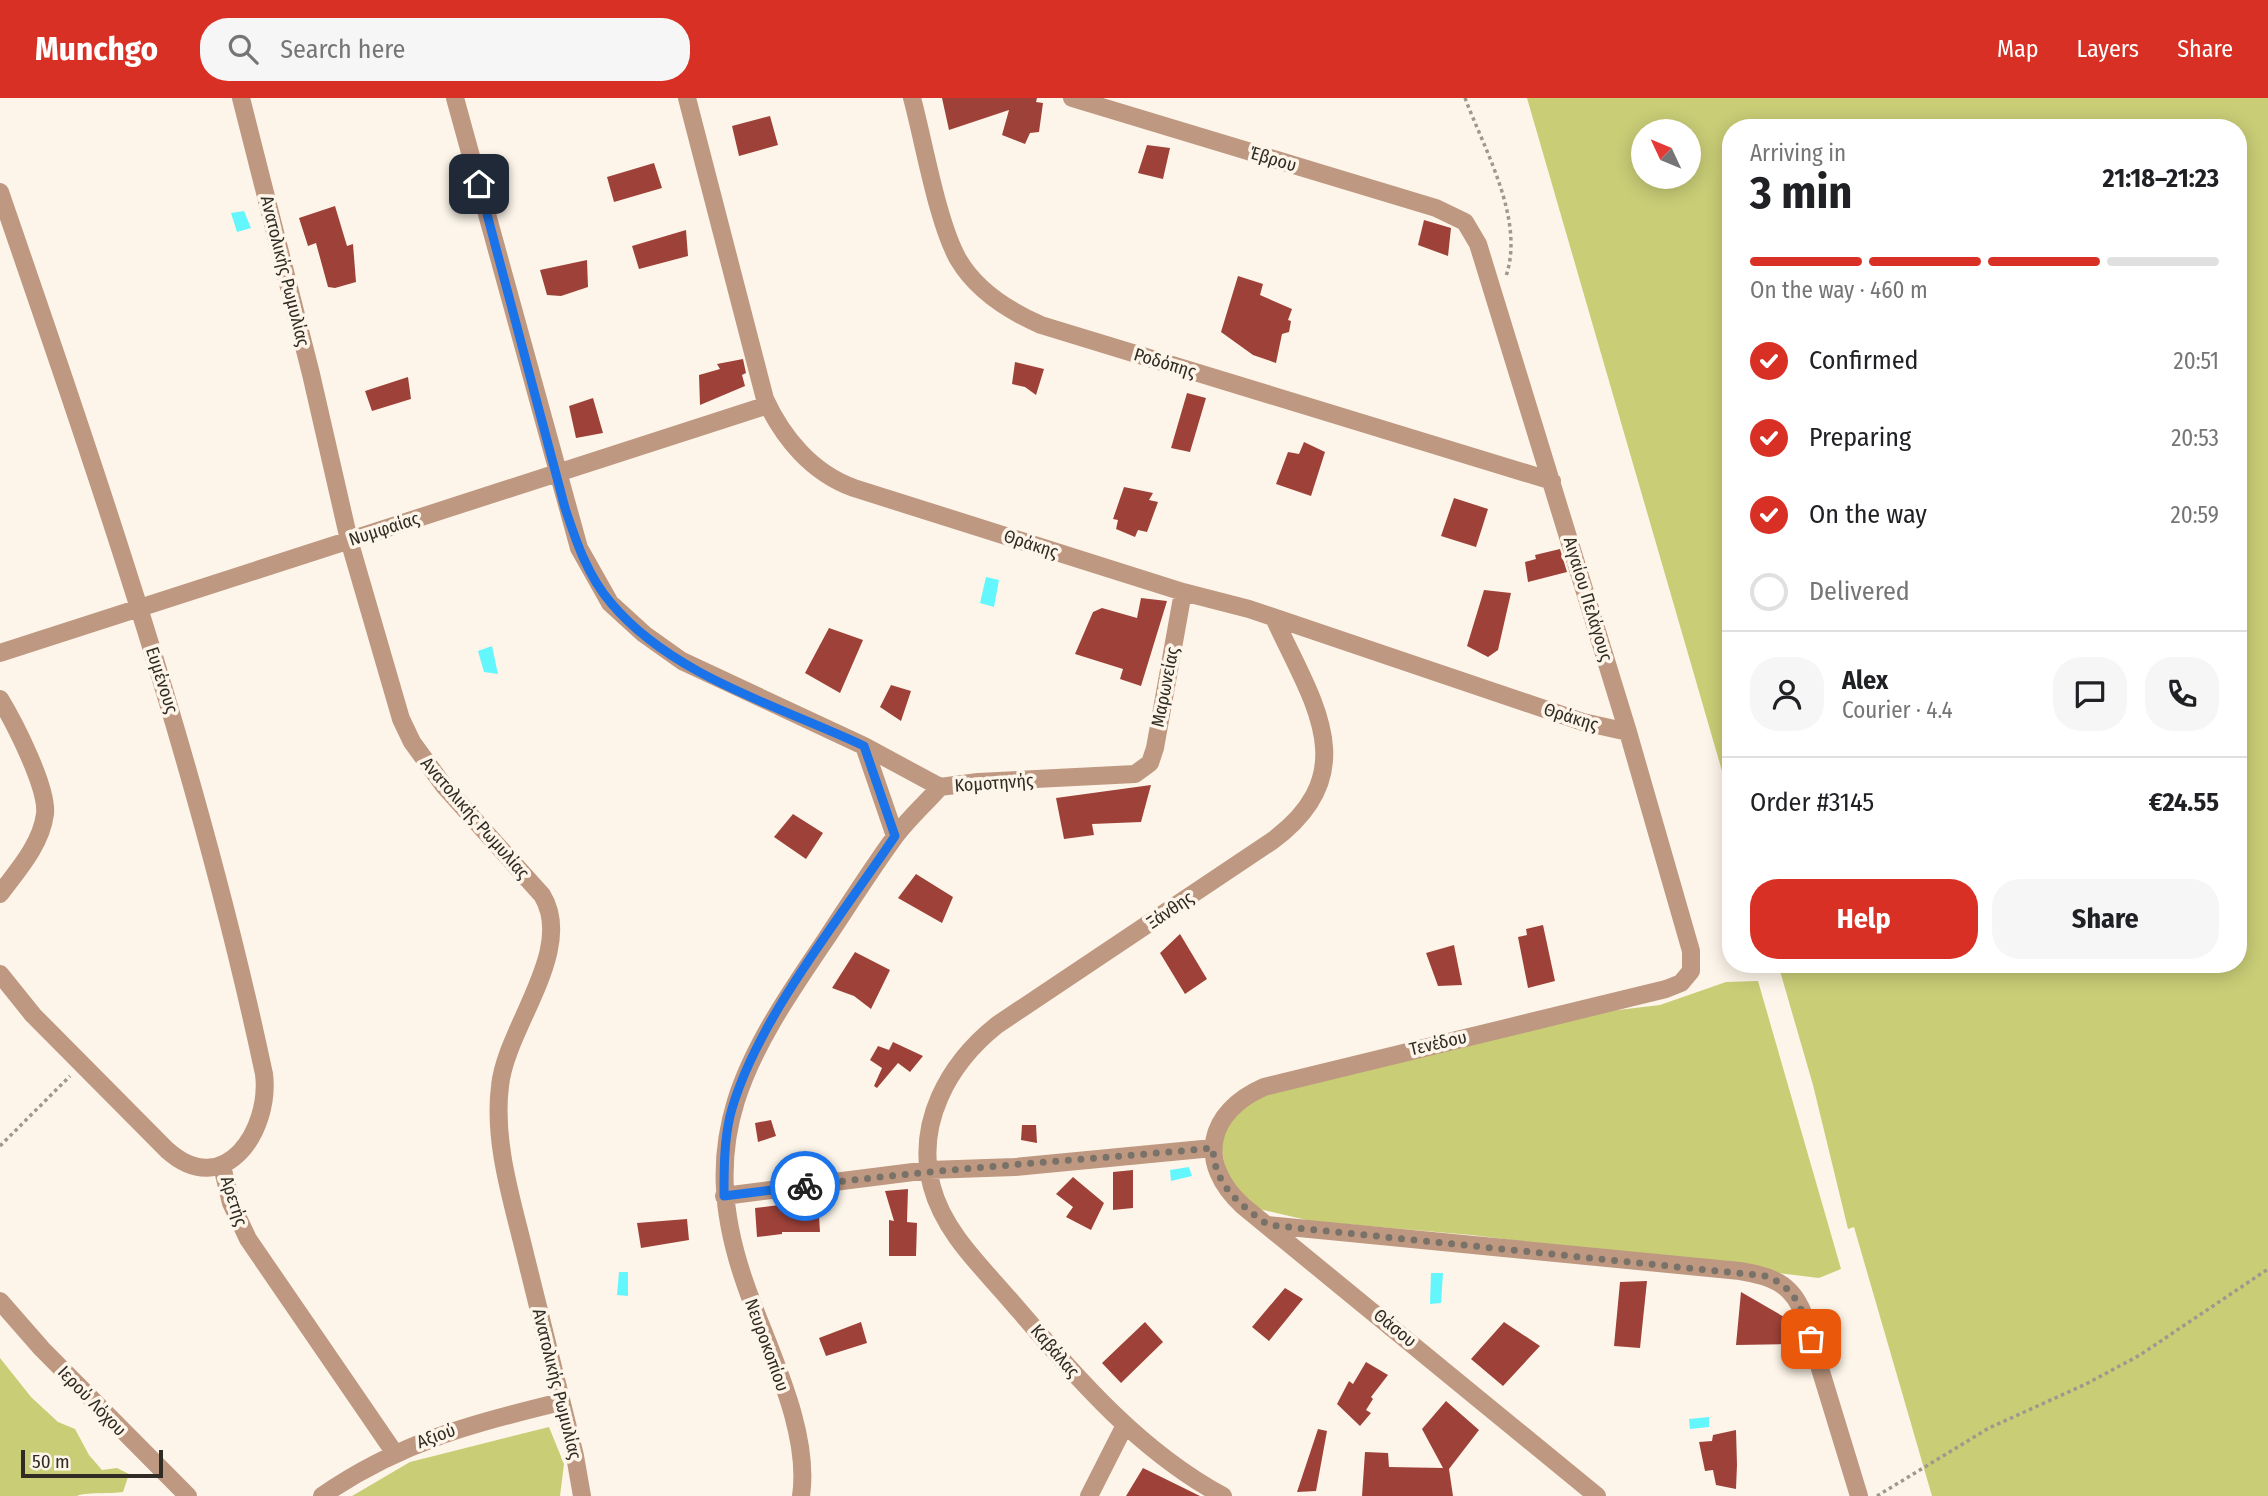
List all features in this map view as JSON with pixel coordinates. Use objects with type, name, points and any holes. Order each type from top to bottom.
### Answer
[{"type":"street","name":"Ανατολικής Ρωμυλίας","points":[[241,98],[311,374],[349,540],[396,706],[406,730],[444,786],[542,895],[552,916],[549,954],[504,1060],[499,1121],[513,1204],[582,1496]]},
{"type":"street","name":"Κομοτηνής","points":[[455,98],[557,473],[585,562],[603,593],[628,621],[676,657],[711,676],[864,746],[940,787],[978,782],[1135,774]]},
{"type":"street","name":"Θράκης","points":[[687,98],[768,405],[797,450],[815,467],[842,484],[1274,618],[1583,722],[1628,732]]},
{"type":"street","name":"Ροδόπης","points":[[912,98],[945,226],[958,259],[987,292],[1017,313],[1041,325],[1552,481]]},
{"type":"street","name":"Έβρου","points":[[1072,98],[1436,208],[1460,218],[1470,227]]},
{"type":"street","name":"Ευμένους","points":[[0,192],[140,608],[193,783],[264,1074],[265,1098],[260,1118],[238,1152],[222,1166]]},
{"type":"street","name":"Αιγαίου Πελάγους","points":[[1470,227],[1497,304],[1628,732],[1691,951],[1690,974]]},
{"type":"street","name":"Νυμφαίας","points":[[0,653],[768,405]]},
{"type":"street","name":"Μαρωνείας","points":[[1135,774],[1145,769],[1153,756],[1184,592]]},
{"type":"street","name":"Ξάνθης","points":[[929,1170],[929,1136],[934,1112],[948,1078],[974,1045],[997,1026],[1278,836],[1311,804],[1324,771],[1325,740],[1274,618]]},
{"type":"street","points":[[0,699],[19,731],[45,813],[31,852],[0,894]]},
{"type":"street","points":[[864,746],[895,836]]},
{"type":"street","name":"Νευροκοπίου","points":[[801,1496],[800,1452],[793,1415],[732,1247],[724,1196],[728,1129],[751,1059],[790,992],[895,836],[940,787]]},
{"type":"street","name":"Αρετής","points":[[0,974],[27,1009],[179,1160],[200,1169],[222,1166],[231,1203],[248,1239],[394,1452]]},
{"type":"street","name":"Τενέδου","points":[[1213,1148],[1218,1129],[1230,1110],[1264,1087],[1666,989],[1681,984],[1690,974]]},
{"type":"street","points":[[724,1196],[929,1170],[1015,1167],[1213,1148]]},
{"type":"street","name":"Θάσου","points":[[1213,1148],[1214,1165],[1223,1185],[1243,1206],[1597,1496]]},
{"type":"street","name":"Καβάλας","points":[[929,1170],[937,1202],[957,1238],[1077,1376],[1125,1425],[1167,1461],[1223,1496]]},
{"type":"street","points":[[1268,1225],[1755,1273],[1787,1286],[1803,1313],[1859,1496]]},
{"type":"street","name":"Ιερού Λόχου","points":[[0,1301],[41,1349],[188,1496]]},
{"type":"street","name":"Αξιού","points":[[321,1496],[394,1452],[467,1425],[561,1402]]},
{"type":"street","points":[[1089,1496],[1125,1425]]},
{"type":"path","points":[[1465,98],[1508,210],[1512,259],[1497,304]]},
{"type":"path","points":[[0,1146],[82,1064]]},
{"type":"path","points":[[1877,1496],[1989,1428],[2086,1384],[2140,1355],[2268,1269]]},
{"type":"green space","points":[[1527,98],[2268,98],[2268,1496],[1932,1496],[1854,1227],[1848,1229],[1813,1085],[1781,973],[2247,973],[2247,119],[1722,119],[1722,771]]},
{"type":"green space","points":[[1758,981],[1841,1269],[1819,1278],[1471,1235],[1311,1221],[1255,1208],[1241,1196],[1226,1172],[1220,1139],[1229,1118],[1264,1090],[1601,1012],[1660,1005],[1726,982]]},
{"type":"green space","points":[[0,1358],[31,1397],[58,1422],[75,1429],[89,1455],[102,1470],[117,1468],[129,1474],[123,1492],[77,1496],[0,1496]]},
{"type":"green space","points":[[549,1427],[564,1464],[560,1496],[352,1496],[410,1462]]},
{"type":"water","points":[[244,211],[251,228],[237,232],[231,213]]},
{"type":"water","points":[[986,577],[999,580],[994,607],[980,603]]},
{"type":"water","points":[[492,646],[498,674],[484,672],[478,651]]},
{"type":"water","points":[[1189,1167],[1192,1176],[1171,1181],[1170,1170]]},
{"type":"water","points":[[619,1272],[628,1272],[628,1296],[617,1295]]},
{"type":"water","points":[[1431,1273],[1443,1273],[1441,1303],[1430,1304]]},
{"type":"water","points":[[1709,1417],[1709,1427],[1690,1429],[1689,1419]]},
{"type":"building","points":[[942,98],[1037,98],[1036,102],[1043,103],[1039,132],[1030,133],[1025,144],[1002,135],[1009,110],[949,130]]},
{"type":"building","points":[[770,116],[778,145],[739,156],[732,126]]},
{"type":"building","points":[[1147,145],[1170,148],[1163,179],[1138,173]]},
{"type":"building","points":[[654,163],[662,188],[614,202],[607,177]]},
{"type":"building","points":[[335,206],[347,246],[353,244],[356,282],[335,288],[328,287],[316,243],[308,246],[299,218]]},
{"type":"building","points":[[1424,220],[1451,228],[1448,256],[1418,245]]},
{"type":"building","points":[[686,230],[688,256],[639,269],[632,246]]},
{"type":"building","points":[[587,260],[588,287],[561,296],[547,295],[540,270]]},
{"type":"building","points":[[1238,276],[1263,284],[1260,295],[1292,309],[1288,320],[1291,321],[1289,332],[1282,334],[1276,363],[1253,355],[1221,332]]},
{"type":"building","points":[[743,359],[746,373],[742,375],[745,386],[700,405],[699,375],[720,369],[717,364]]},
{"type":"building","points":[[1015,362],[1044,369],[1036,395],[1025,387],[1012,384]]},
{"type":"building","points":[[408,377],[411,399],[372,411],[365,391]]},
{"type":"building","points":[[1187,393],[1206,398],[1190,452],[1171,448]]},
{"type":"building","points":[[593,398],[603,433],[576,438],[569,406]]},
{"type":"building","points":[[1304,442],[1325,452],[1311,496],[1276,484],[1288,452],[1299,454]]},
{"type":"building","points":[[1124,487],[1153,493],[1149,500],[1158,502],[1147,532],[1138,530],[1135,537],[1116,529],[1118,520],[1113,519]]},
{"type":"building","points":[[1454,498],[1488,509],[1476,547],[1441,536]]},
{"type":"building","points":[[1560,549],[1567,572],[1528,582],[1525,562],[1536,559],[1535,555]]},
{"type":"building","points":[[1484,590],[1511,593],[1498,650],[1488,657],[1467,646]]},
{"type":"building","points":[[1141,598],[1167,601],[1141,686],[1120,679],[1123,669],[1075,654],[1093,612],[1102,608],[1137,618]]},
{"type":"building","points":[[829,628],[863,640],[840,693],[805,673]]},
{"type":"building","points":[[891,685],[911,691],[901,721],[880,707]]},
{"type":"building","points":[[1151,785],[1141,822],[1092,824],[1094,835],[1064,839],[1056,798]]},
{"type":"building","points":[[793,814],[823,833],[806,859],[774,837]]},
{"type":"building","points":[[916,874],[953,897],[942,923],[898,898]]},
{"type":"building","points":[[1543,925],[1555,981],[1528,988],[1518,937],[1527,935],[1526,929]]},
{"type":"building","points":[[1180,934],[1207,979],[1185,994],[1160,953]]},
{"type":"building","points":[[1454,945],[1462,985],[1438,986],[1426,953]]},
{"type":"building","points":[[855,952],[890,970],[871,1009],[854,996],[832,988]]},
{"type":"building","points":[[893,1042],[923,1056],[910,1072],[898,1063],[877,1088],[874,1086],[882,1068],[870,1060],[878,1046],[889,1050]]},
{"type":"building","points":[[771,1120],[776,1136],[758,1142],[755,1123]]},
{"type":"building","points":[[1022,1125],[1036,1125],[1037,1143],[1021,1140]]},
{"type":"building","points":[[1133,1170],[1133,1208],[1113,1210],[1113,1172]]},
{"type":"building","points":[[1073,1177],[1104,1203],[1091,1230],[1066,1217],[1073,1207],[1056,1194]]},
{"type":"building","points":[[908,1189],[907,1222],[917,1223],[916,1256],[889,1256],[889,1220],[894,1221],[885,1191]]},
{"type":"building","points":[[818,1200],[820,1232],[782,1232],[757,1237],[755,1208],[779,1205],[779,1208]]},
{"type":"building","points":[[687,1219],[689,1240],[641,1248],[637,1223]]},
{"type":"building","points":[[1647,1281],[1640,1348],[1614,1346],[1620,1282]]},
{"type":"building","points":[[1285,1288],[1303,1299],[1269,1341],[1252,1327]]},
{"type":"building","points":[[1741,1292],[1791,1321],[1789,1344],[1736,1345]]},
{"type":"building","points":[[861,1322],[867,1343],[826,1356],[819,1338]]},
{"type":"building","points":[[1145,1322],[1163,1342],[1121,1383],[1102,1363]]},
{"type":"building","points":[[1504,1322],[1540,1346],[1503,1386],[1471,1359]]},
{"type":"building","points":[[1366,1362],[1388,1375],[1371,1397],[1373,1399],[1366,1410],[1371,1413],[1360,1426],[1337,1404],[1349,1381],[1353,1384]]},
{"type":"building","points":[[1446,1401],[1479,1430],[1449,1469],[1453,1496],[1362,1496],[1365,1452],[1388,1453],[1389,1467],[1443,1468],[1422,1429]]},
{"type":"building","points":[[1318,1429],[1327,1431],[1316,1491],[1297,1492]]},
{"type":"building","points":[[1736,1430],[1736,1489],[1716,1485],[1713,1470],[1705,1471],[1699,1442],[1712,1441],[1713,1435]]},
{"type":"building","points":[[1143,1468],[1200,1496],[1126,1496]]},
{"type":"way so far","points":[[805,1186],[929,1170],[1015,1167],[1213,1148],[1214,1165],[1219,1180],[1243,1206],[1268,1225],[1741,1271],[1766,1276],[1787,1286],[1796,1296],[1811,1339]]},
{"type":"route","points":[[479,184],[565,508],[579,548],[597,584],[610,603],[628,621],[682,661],[864,746],[895,836],[772,1020],[751,1059],[730,1116],[724,1160],[724,1196],[805,1186]]}]
